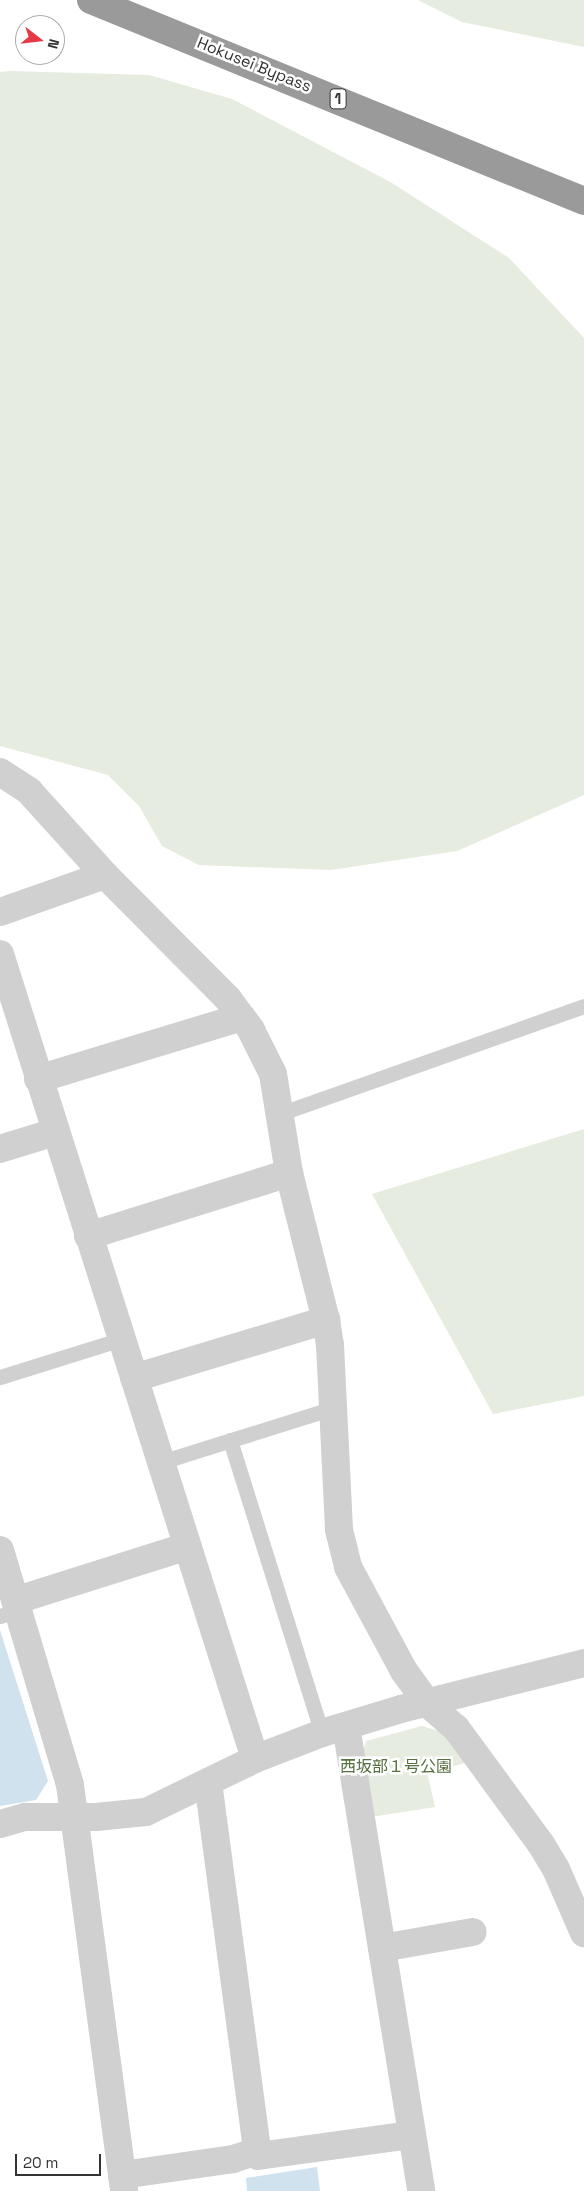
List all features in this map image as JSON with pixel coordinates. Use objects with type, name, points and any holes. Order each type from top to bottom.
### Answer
[{"type":"highway","name":"Hokusei Bypass","points":[[91,0],[584,201]]},
{"type":"street","points":[[0,772],[28,791],[105,875],[242,1017],[252,1030],[273,1074],[289,1173],[326,1320],[333,1408],[339,1530],[348,1566],[369,1610],[428,1704],[456,1728],[541,1844],[556,1869],[584,1933]]},
{"type":"street","points":[[0,912],[105,875]]},
{"type":"street","points":[[0,954],[38,1079],[255,1759]]},
{"type":"street","points":[[38,1079],[242,1017]]},
{"type":"street","points":[[0,1149],[55,1132]]},
{"type":"street","points":[[88,1236],[289,1173]]},
{"type":"street","points":[[134,1378],[326,1320]]},
{"type":"street","points":[[12,1609],[188,1546]]},
{"type":"street","points":[[0,1550],[12,1609],[70,1785],[123,2183],[234,2159],[258,2151]]},
{"type":"street","points":[[0,1824],[25,1817],[146,1812],[255,1759],[334,1729],[401,1708],[428,1704],[584,1663]]},
{"type":"street","points":[[334,1729],[382,1948],[421,2191]]},
{"type":"street","points":[[208,1782],[258,2156],[412,2135]]},
{"type":"street","points":[[382,1948],[473,1932]]},
{"type":"lane","points":[[279,1114],[584,1006]]},
{"type":"lane","points":[[0,1377],[122,1339]]},
{"type":"lane","points":[[161,1462],[333,1408]]},
{"type":"lane","points":[[230,1440],[334,1729]]},
{"type":"green space","points":[[418,0],[584,0],[584,47],[462,22]]},
{"type":"green space","points":[[0,72],[149,75],[232,99],[392,183],[509,258],[584,338],[584,795],[457,851],[331,870],[199,865],[162,846],[139,806],[108,775],[0,746]]},
{"type":"green space","points":[[584,1129],[584,1396],[493,1414],[372,1194]]},
{"type":"green space","name":"西坂部１号公園","points":[[422,1726],[445,1733],[466,1763],[427,1772],[435,1807],[371,1817],[361,1756],[366,1741]]},
{"type":"water","points":[[0,1630],[48,1781],[36,1800],[0,1806]]},
{"type":"water","points":[[317,2167],[320,2191],[247,2191],[246,2178]]}]
